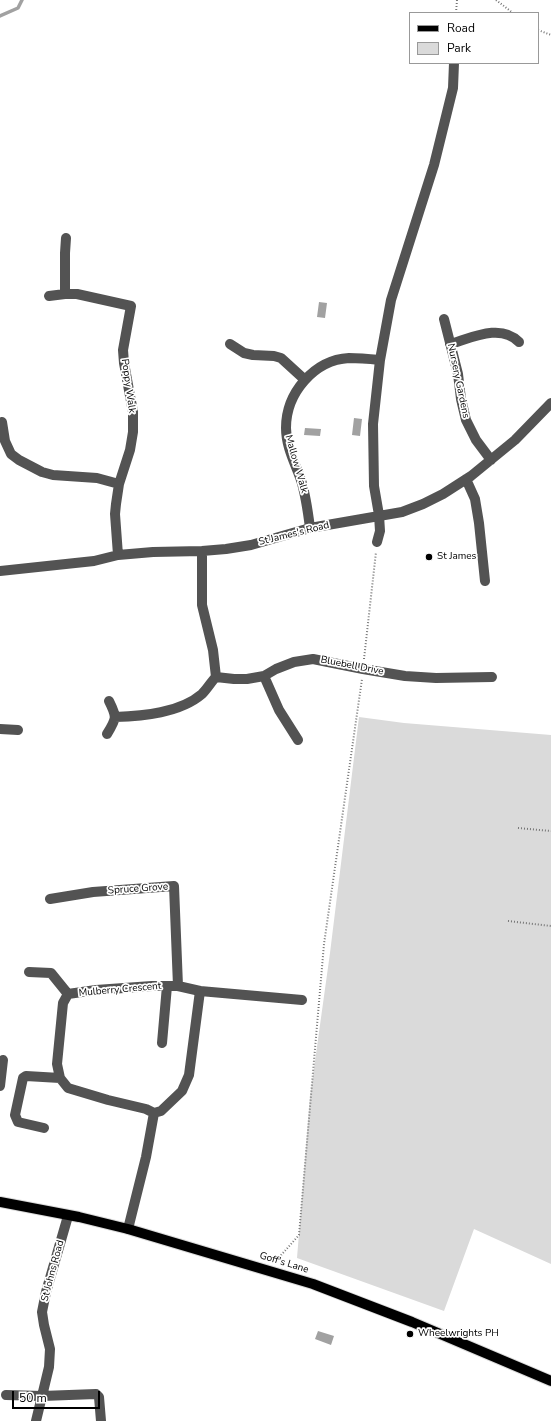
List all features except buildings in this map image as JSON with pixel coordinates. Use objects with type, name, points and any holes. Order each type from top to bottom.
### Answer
[{"type":"main road","name":"Goff's Lane","points":[[0,1202],[128,1229],[313,1284],[366,1304],[551,1380]]},
{"type":"street","points":[[377,542],[380,531],[374,486],[373,424],[380,360],[391,300],[434,165],[453,88],[454,64]]},
{"type":"street","points":[[65,294],[66,238]]},
{"type":"street","name":"Poppy Walk","points":[[49,296],[76,294],[131,306],[123,350],[133,412],[133,432],[130,450],[119,484],[115,514],[118,556]]},
{"type":"street","name":"Nursery Gardens","points":[[444,319],[458,374],[461,399],[466,420],[476,440],[491,460]]},
{"type":"street","points":[[450,344],[498,332],[515,338],[519,342]]},
{"type":"street","points":[[230,344],[244,353],[281,358],[304,379]]},
{"type":"street","name":"Mallow Walk","points":[[310,528],[301,480],[291,455],[286,428],[290,403],[304,379],[333,361],[348,358],[380,360]]},
{"type":"street","name":"St James's Road","points":[[0,571],[118,556],[174,551],[202,552],[251,545],[310,528],[402,512],[443,494],[466,479],[515,440],[551,403]]},
{"type":"street","points":[[2,422],[4,442],[7,448],[19,460],[42,472],[63,476],[85,476],[119,484]]},
{"type":"street","points":[[466,479],[475,499],[485,581]]},
{"type":"street","points":[[115,717],[143,716],[194,700],[203,693],[216,676],[213,650],[202,605],[202,552]]},
{"type":"street","name":"Bluebell Drive","points":[[216,676],[234,679],[248,679],[264,676],[276,669],[303,659],[313,659],[406,676],[436,678],[492,677]]},
{"type":"street","points":[[264,676],[279,710],[298,740]]},
{"type":"street","points":[[107,734],[115,717],[115,713],[109,701]]},
{"type":"street","points":[[0,729],[18,730]]},
{"type":"street","name":"Spruce Grove","points":[[50,899],[93,892],[174,886],[178,986]]},
{"type":"street","points":[[29,972],[51,973],[68,994]]},
{"type":"street","name":"Mulberry Crescent","points":[[60,1078],[57,1064],[63,1003],[68,994],[96,990],[152,986],[178,986],[200,991],[302,1000]]},
{"type":"street","name":"Mulberry Crescent","points":[[162,1043],[167,986]]},
{"type":"street","points":[[44,1128],[18,1122],[15,1115],[23,1078],[26,1076],[60,1078],[68,1088],[146,1109],[154,1113],[161,1111],[182,1091],[189,1075],[200,991]]},
{"type":"street","points":[[0,1086],[3,1060]]},
{"type":"street","points":[[128,1229],[146,1157],[154,1113]]},
{"type":"street","name":"St Johns Road","points":[[36,1421],[49,1367],[50,1349],[42,1312],[46,1292],[68,1216]]},
{"type":"street","points":[[6,1395],[42,1396],[96,1394],[99,1397],[101,1421]]},
{"type":"path","points":[[456,12],[457,0]]},
{"type":"path","points":[[496,0],[512,12]]},
{"type":"path","points":[[539,30],[551,35]]},
{"type":"path","points":[[268,1270],[299,1234],[324,944],[363,669],[377,542]]},
{"type":"path","points":[[518,828],[551,831]]},
{"type":"path","points":[[508,921],[551,926]]},
{"type":"green space","points":[[359,717],[404,723],[551,735],[551,1264],[474,1229],[444,1311],[297,1258],[310,1097],[330,953]]},
{"type":"shaded area","points":[[319,302],[327,303],[325,318],[317,317]]},
{"type":"shaded area","points":[[354,418],[362,419],[360,436],[352,435]]},
{"type":"shaded area","points":[[305,428],[321,429],[320,436],[304,435]]},
{"type":"shaded area","points":[[318,1331],[334,1336],[331,1345],[315,1339]]},
{"type":"waterway","points":[[0,16],[18,8],[22,0]]},
{"type":"place","name":"St James","points":[[429,557]]},
{"type":"place","name":"Wheelwrights PH","points":[[410,1334]]}]
